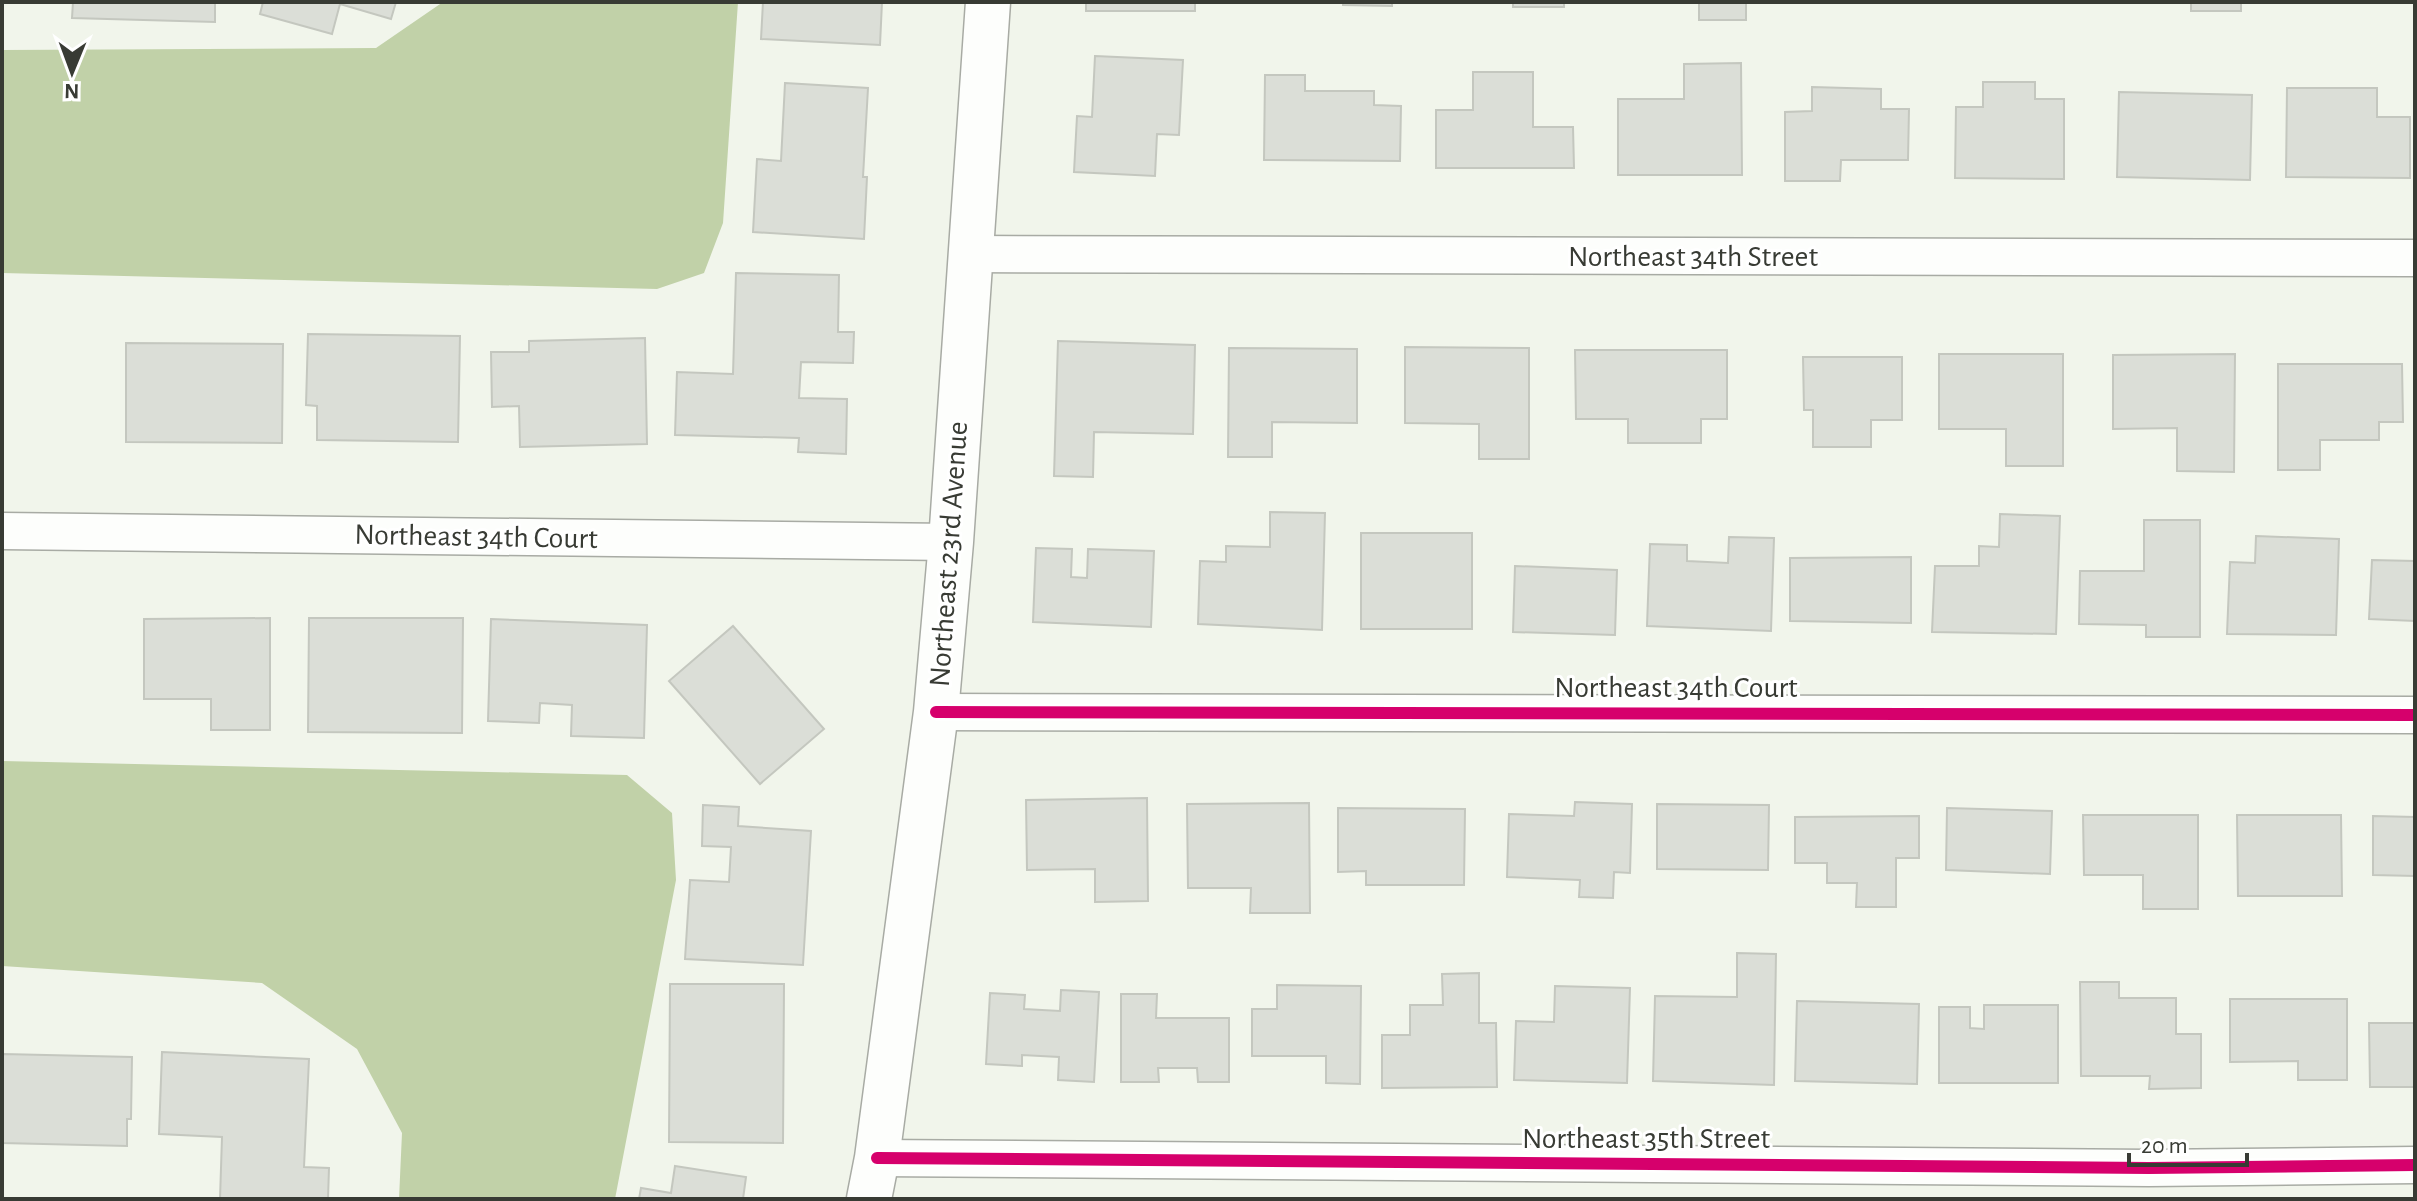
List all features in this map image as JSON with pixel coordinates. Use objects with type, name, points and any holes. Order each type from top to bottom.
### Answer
[{"type":"street","name":"Northeast 23rd Avenue","points":[[873,1178],[936,712],[951,542],[988,2]]},
{"type":"street","name":"Northeast 34th Street","points":[[970,254],[2415,258]]},
{"type":"street","name":"Northeast 34th Court","points":[[2,531],[951,542]]},
{"type":"street","name":"Northeast 34th Court","points":[[936,712],[2415,715]]},
{"type":"street","name":"Northeast 35th Street","points":[[873,1178],[2415,1165]]},
{"type":"shaded area","points":[[443,2],[738,2],[723,223],[704,273],[657,289],[2,273],[2,50],[376,48]]},
{"type":"shaded area","points":[[2,761],[627,775],[672,813],[676,880],[615,1199],[399,1199],[402,1133],[357,1049],[262,983],[2,966]]},
{"type":"building","points":[[73,2],[215,2],[215,22],[72,18]]},
{"type":"building","points":[[263,2],[396,2],[391,19],[340,4],[332,34],[260,14]]},
{"type":"building","points":[[763,2],[882,2],[880,45],[761,39]]},
{"type":"building","points":[[1086,2],[1195,2],[1195,11],[1086,11]]},
{"type":"building","points":[[1343,2],[1392,2],[1392,6],[1343,5]]},
{"type":"building","points":[[1513,2],[1564,2],[1564,7],[1513,7]]},
{"type":"building","points":[[1699,2],[1746,2],[1746,20],[1699,20]]},
{"type":"building","points":[[2191,2],[2241,2],[2241,11],[2191,11]]},
{"type":"building","points":[[1095,56],[1183,60],[1179,135],[1157,134],[1155,176],[1074,172],[1077,116],[1092,117]]},
{"type":"building","points":[[1741,63],[1742,175],[1618,175],[1618,99],[1684,99],[1684,64]]},
{"type":"building","points":[[1473,72],[1533,72],[1533,127],[1573,127],[1574,168],[1436,168],[1436,110],[1473,110]]},
{"type":"building","points":[[1265,75],[1305,75],[1305,91],[1374,91],[1374,105],[1401,106],[1400,161],[1264,160]]},
{"type":"building","points":[[1983,82],[2035,82],[2035,99],[2064,99],[2064,179],[1955,178],[1956,107],[1983,107]]},
{"type":"building","points":[[785,83],[868,88],[863,177],[867,177],[864,239],[753,232],[757,159],[781,161]]},
{"type":"building","points":[[1812,87],[1881,89],[1881,109],[1909,109],[1908,160],[1841,160],[1840,181],[1785,181],[1785,112],[1812,111]]},
{"type":"building","points":[[2287,88],[2377,88],[2377,117],[2410,117],[2410,178],[2286,177]]},
{"type":"building","points":[[2119,92],[2252,95],[2250,180],[2117,177]]},
{"type":"building","points":[[736,273],[839,275],[838,332],[854,332],[853,363],[801,362],[799,398],[847,399],[846,454],[798,452],[799,438],[675,435],[677,372],[733,374]]},
{"type":"building","points":[[308,334],[460,336],[458,442],[317,440],[317,406],[306,405]]},
{"type":"building","points":[[645,338],[647,444],[520,447],[519,406],[492,407],[491,352],[529,352],[529,341]]},
{"type":"building","points":[[1058,341],[1195,345],[1193,434],[1094,432],[1093,477],[1054,476]]},
{"type":"building","points":[[126,343],[283,344],[282,443],[126,442]]},
{"type":"building","points":[[1405,347],[1529,348],[1529,459],[1479,459],[1479,424],[1405,423]]},
{"type":"building","points":[[1229,348],[1357,349],[1357,423],[1272,422],[1272,457],[1228,457]]},
{"type":"building","points":[[1575,350],[1727,350],[1727,419],[1701,419],[1701,443],[1628,443],[1628,419],[1576,419]]},
{"type":"building","points":[[1939,354],[2063,354],[2063,466],[2006,466],[2006,429],[1939,429]]},
{"type":"building","points":[[2235,354],[2234,472],[2177,471],[2177,428],[2113,429],[2113,355]]},
{"type":"building","points":[[1803,357],[1902,357],[1902,420],[1871,420],[1871,447],[1813,447],[1813,410],[1804,410]]},
{"type":"building","points":[[2278,364],[2402,364],[2403,422],[2379,422],[2379,440],[2320,440],[2320,470],[2278,470]]},
{"type":"building","points":[[1270,512],[1325,513],[1322,630],[1198,624],[1200,561],[1226,562],[1226,546],[1270,547]]},
{"type":"building","points":[[2000,514],[2060,516],[2056,634],[1932,632],[1935,566],[1979,566],[1979,546],[1999,547]]},
{"type":"building","points":[[2144,520],[2200,520],[2200,637],[2146,637],[2146,625],[2079,624],[2080,571],[2144,571]]},
{"type":"building","points":[[1361,533],[1472,533],[1472,629],[1361,629]]},
{"type":"building","points":[[2256,536],[2339,539],[2336,635],[2227,634],[2230,562],[2255,563]]},
{"type":"building","points":[[1729,537],[1774,538],[1771,631],[1647,626],[1650,544],[1687,545],[1687,561],[1728,563]]},
{"type":"building","points":[[1036,548],[1072,549],[1071,577],[1087,578],[1088,549],[1154,551],[1151,627],[1033,622]]},
{"type":"building","points":[[1911,557],[1911,623],[1790,621],[1790,558]]},
{"type":"building","points":[[2372,560],[2415,561],[2415,621],[2369,619]]},
{"type":"building","points":[[1515,566],[1617,570],[1615,635],[1513,632]]},
{"type":"building","points":[[270,618],[270,730],[211,730],[211,699],[144,699],[144,619]]},
{"type":"building","points":[[309,618],[463,618],[462,733],[308,732]]},
{"type":"building","points":[[491,619],[647,625],[644,738],[571,736],[572,705],[540,703],[539,723],[488,721]]},
{"type":"building","points":[[733,626],[824,729],[760,784],[669,681]]},
{"type":"building","points":[[1147,798],[1148,901],[1095,902],[1095,869],[1027,870],[1026,800]]},
{"type":"building","points":[[1575,802],[1632,804],[1630,873],[1614,872],[1613,898],[1579,897],[1580,880],[1507,877],[1509,814],[1574,816]]},
{"type":"building","points":[[1309,803],[1310,913],[1250,913],[1251,888],[1188,888],[1187,804]]},
{"type":"building","points":[[1657,804],[1769,805],[1768,870],[1657,869]]},
{"type":"building","points":[[703,805],[739,807],[738,826],[811,831],[803,965],[685,959],[690,880],[729,882],[731,847],[702,846]]},
{"type":"building","points":[[1338,808],[1465,809],[1464,885],[1366,885],[1366,871],[1338,872]]},
{"type":"building","points":[[1947,808],[2052,811],[2050,874],[1946,870]]},
{"type":"building","points":[[2083,815],[2198,815],[2198,909],[2143,909],[2143,875],[2084,875]]},
{"type":"building","points":[[2237,815],[2341,815],[2342,896],[2238,896]]},
{"type":"building","points":[[1919,816],[1919,858],[1896,858],[1896,907],[1856,907],[1857,883],[1827,883],[1827,863],[1795,863],[1795,817]]},
{"type":"building","points":[[2373,816],[2415,817],[2415,876],[2373,875]]},
{"type":"building","points":[[1737,953],[1776,954],[1774,1085],[1653,1081],[1655,996],[1737,997]]},
{"type":"building","points":[[1479,973],[1479,1023],[1496,1023],[1497,1087],[1382,1088],[1382,1035],[1410,1035],[1410,1005],[1443,1005],[1442,974]]},
{"type":"building","points":[[2080,982],[2119,982],[2119,998],[2176,998],[2176,1034],[2201,1034],[2201,1088],[2149,1089],[2150,1076],[2081,1076]]},
{"type":"building","points":[[670,984],[784,984],[783,1143],[669,1142]]},
{"type":"building","points":[[1277,985],[1361,986],[1360,1084],[1326,1083],[1326,1056],[1252,1056],[1252,1009],[1277,1009]]},
{"type":"building","points":[[1555,986],[1630,988],[1627,1083],[1514,1080],[1516,1021],[1554,1022]]},
{"type":"building","points":[[1061,990],[1099,992],[1094,1082],[1058,1080],[1059,1057],[1022,1055],[1022,1066],[986,1064],[990,993],[1025,995],[1024,1009],[1060,1011]]},
{"type":"building","points":[[1121,994],[1157,994],[1156,1018],[1229,1018],[1229,1082],[1198,1082],[1197,1068],[1158,1068],[1159,1082],[1121,1082]]},
{"type":"building","points":[[2230,999],[2347,999],[2347,1080],[2298,1080],[2298,1061],[2230,1062]]},
{"type":"building","points":[[1797,1001],[1919,1004],[1917,1084],[1795,1081]]},
{"type":"building","points":[[1984,1005],[2058,1005],[2058,1083],[1939,1083],[1939,1007],[1970,1007],[1970,1028],[1984,1029]]},
{"type":"building","points":[[2369,1023],[2415,1023],[2415,1087],[2370,1087]]},
{"type":"building","points":[[162,1052],[309,1059],[304,1167],[329,1168],[328,1199],[220,1199],[222,1137],[159,1134]]},
{"type":"building","points":[[3,1054],[132,1057],[131,1119],[127,1119],[127,1146],[2,1143]]},
{"type":"building","points":[[675,1166],[746,1177],[743,1199],[639,1199],[641,1188],[671,1193]]},
{"type":"cycle path","points":[[936,712],[2415,715]]},
{"type":"cycle path","points":[[877,1158],[2149,1168],[2415,1165]]}]
